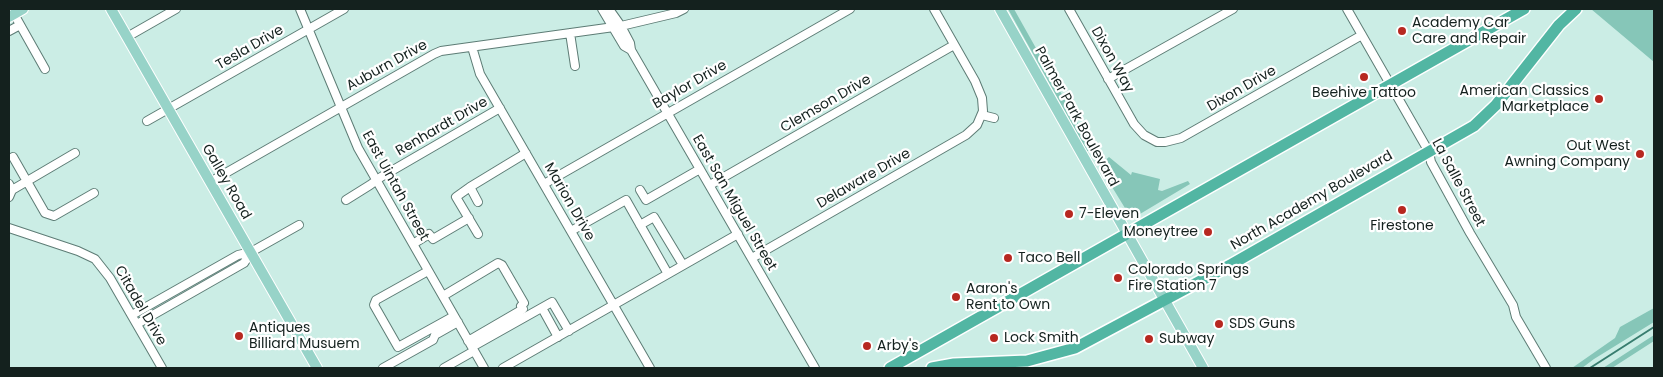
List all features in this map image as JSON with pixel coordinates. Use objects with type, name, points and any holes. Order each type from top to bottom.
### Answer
[{"type":"highway","points":[[890,368],[1524,9]]},
{"type":"highway","name":"North Academy Boulevard","points":[[932,368],[954,364],[1027,361],[1052,355],[1075,348],[1096,338],[1166,300],[1474,126],[1488,113],[1559,25],[1576,9]]},
{"type":"main road","name":"Galley Road","points":[[111,9],[317,368]]},
{"type":"main road","name":"Palmer Park Boulevard","points":[[1000,9],[1203,368]]},
{"type":"street","points":[[127,37],[176,9]]},
{"type":"street","name":"East Uintah Street","points":[[300,9],[358,148],[484,368]]},
{"type":"street","name":"Tesla Drive","points":[[147,121],[344,9]]},
{"type":"street","points":[[602,9],[612,27]]},
{"type":"street","points":[[609,9],[621,26]]},
{"type":"street","name":"Auburn Drive","points":[[210,182],[434,54],[621,26],[684,9]]},
{"type":"street","name":"Baylor Drive","points":[[544,184],[850,9]]},
{"type":"street","points":[[934,9],[979,90],[983,106],[982,115],[994,118]]},
{"type":"street","name":"Dixon Way","points":[[1069,9],[1134,124]]},
{"type":"street","points":[[1108,79],[1233,9]]},
{"type":"street","name":"La Salle Street","points":[[1347,9],[1428,152],[1431,162],[1514,305],[1516,317],[1546,368]]},
{"type":"street","points":[[15,13],[45,69]]},
{"type":"street","points":[[9,31],[20,25]]},
{"type":"street","name":"East San Miguel Street","points":[[621,26],[630,43],[631,50],[815,368]]},
{"type":"street","name":"East San Miguel Street","points":[[612,27],[624,46],[631,50]]},
{"type":"street","points":[[570,33],[575,66]]},
{"type":"street","name":"Dixon Drive","points":[[1134,124],[1144,135],[1151,139],[1172,142],[1362,35]]},
{"type":"street","name":"Clemson Drive","points":[[710,185],[954,45]]},
{"type":"street","name":"Marion Drive","points":[[472,47],[480,74],[650,368]]},
{"type":"street","name":"Renhardt Drive","points":[[346,200],[500,108]]},
{"type":"street","name":"Delaware Drive","points":[[752,258],[966,135],[978,125],[982,115]]},
{"type":"street","points":[[10,190],[75,153]]},
{"type":"street","points":[[478,234],[456,197],[526,153]]},
{"type":"street","points":[[13,156],[45,213],[54,216],[94,194]]},
{"type":"street","points":[[640,190],[646,200],[700,169]]},
{"type":"street","points":[[470,187],[478,202]]},
{"type":"street","points":[[571,231],[626,200],[668,274]]},
{"type":"street","points":[[640,224],[654,217],[683,265]]},
{"type":"street","points":[[413,244],[429,234],[433,239],[469,218]]},
{"type":"street","points":[[132,315],[238,254],[250,252],[299,225]]},
{"type":"street","name":"Citadel Drive","points":[[9,228],[78,250],[95,259],[106,272],[162,368]]},
{"type":"street","points":[[503,368],[738,234]]},
{"type":"street","points":[[137,324],[243,264],[250,252]]},
{"type":"street","points":[[443,296],[498,264],[502,265],[524,303],[521,306],[523,309],[444,368]]},
{"type":"street","points":[[428,271],[376,300],[374,305],[398,348],[456,319]]},
{"type":"street","points":[[471,346],[552,302],[568,331]]},
{"type":"street","points":[[542,308],[558,337]]},
{"type":"street","points":[[383,368],[433,340],[435,335],[456,319]]},
{"type":"green space","points":[[1008,9],[1014,9],[1101,164],[1109,157],[1131,175],[1132,172],[1160,179],[1158,190],[1162,191],[1188,181],[1190,184],[1140,214],[1128,213],[1090,151],[1087,151]]},
{"type":"green space","points":[[1591,9],[1654,9],[1654,62]]},
{"type":"green space","points":[[1654,308],[1654,322],[1582,368],[1572,368],[1615,338],[1620,327]]},
{"type":"green space","points":[[1654,335],[1654,341],[1612,368],[1603,368]]},
{"type":"waterway","points":[[1590,368],[1654,327]]},
{"type":"place","name":"Academy Car Care and Repair","points":[[1402,31]]},
{"type":"place","name":"Beehive Tattoo","points":[[1364,77]]},
{"type":"place","name":"American Classics Marketplace","points":[[1599,99]]},
{"type":"place","name":"Out West Awning Company","points":[[1640,154]]},
{"type":"place","name":"Firestone","points":[[1402,210]]},
{"type":"place","name":"7-Eleven","points":[[1069,214]]},
{"type":"place","name":"Moneytree","points":[[1208,232]]},
{"type":"place","name":"Taco Bell","points":[[1008,258]]},
{"type":"place","name":"Colorado Springs Fire Station 7","points":[[1118,278]]},
{"type":"place","name":"Aaron's Rent to Own","points":[[956,297]]},
{"type":"place","name":"SDS Guns","points":[[1219,324]]},
{"type":"place","name":"Antiques Billiard Musuem","points":[[239,336]]},
{"type":"place","name":"Lock Smith","points":[[994,338]]},
{"type":"place","name":"Subway","points":[[1149,339]]},
{"type":"place","name":"Arby's","points":[[867,346]]}]
